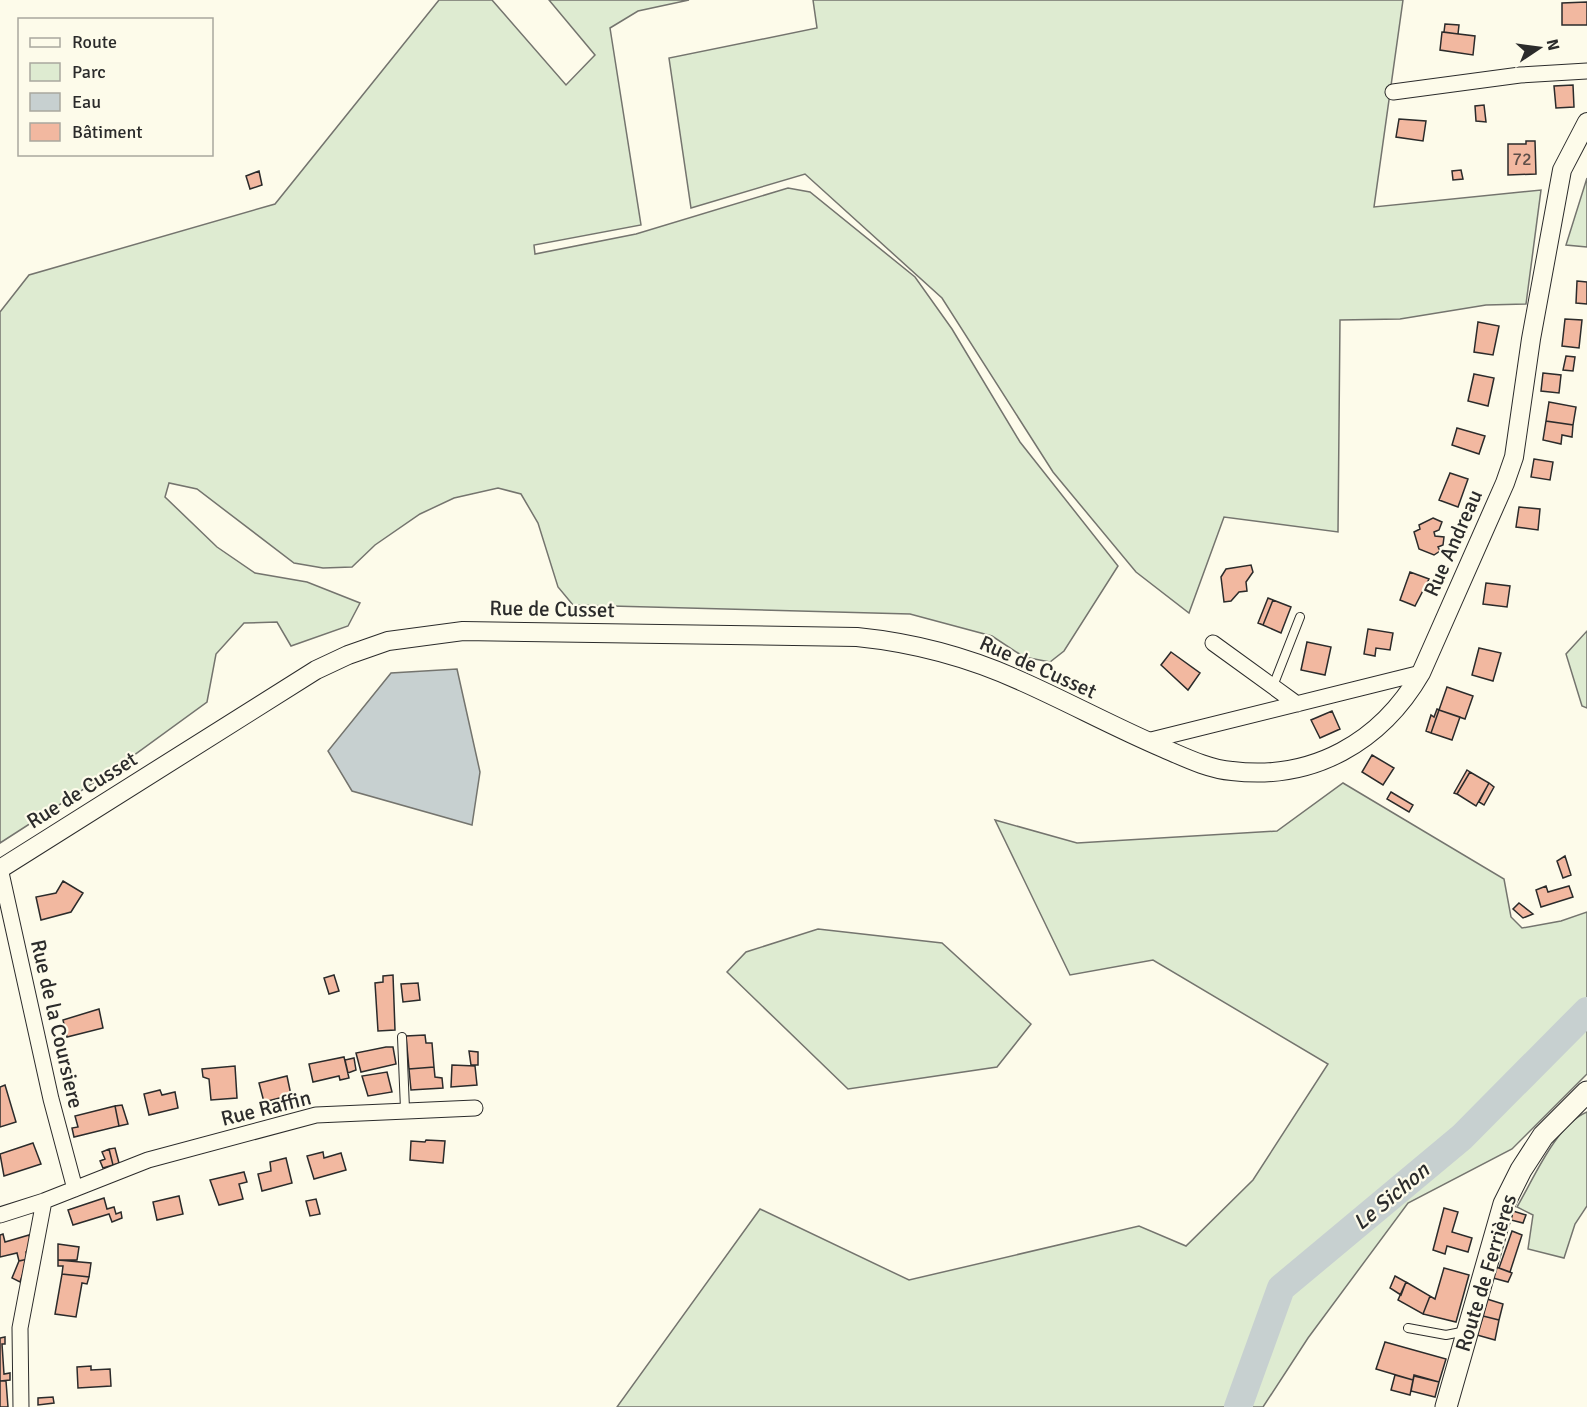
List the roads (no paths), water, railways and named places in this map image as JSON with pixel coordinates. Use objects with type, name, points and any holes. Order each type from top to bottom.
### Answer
[{"type":"main road","name":"Route de Ferrières","points":[[1446,1407],[1504,1204],[1521,1170],[1543,1136],[1587,1092]]},
{"type":"street","points":[[1393,92],[1543,73],[1587,71]]},
{"type":"street","name":"Rue Andreau","points":[[1147,741],[1190,760],[1230,771],[1266,772],[1299,768],[1334,757],[1364,739],[1391,716],[1421,673],[1505,483],[1514,457],[1531,339],[1562,170],[1587,122]]},
{"type":"street","name":"Rue de Cusset","points":[[0,869],[316,670],[348,655],[388,641],[463,631],[833,637],[898,642],[975,662],[1147,741]]},
{"type":"street","points":[[1213,643],[1297,704]]},
{"type":"street","points":[[1147,741],[1421,673]]},
{"type":"street","name":"Rue de la Coursiere","points":[[0,869],[51,1099],[75,1189]]},
{"type":"street","name":"Rue Raffin","points":[[0,1215],[44,1201],[148,1160],[316,1115],[475,1108]]},
{"type":"street","points":[[21,1407],[20,1328],[44,1201]]},
{"type":"lane","points":[[1273,686],[1300,617]]},
{"type":"lane","points":[[402,1037],[405,1110]]},
{"type":"lane","points":[[1408,1328],[1446,1335],[1467,1330]]},
{"type":"water","points":[[457,669],[480,772],[472,825],[352,791],[328,751],[391,673]]},
{"type":"waterway","name":"Le Sichon","points":[[1238,1407],[1281,1288],[1462,1137],[1587,1011]]}]
